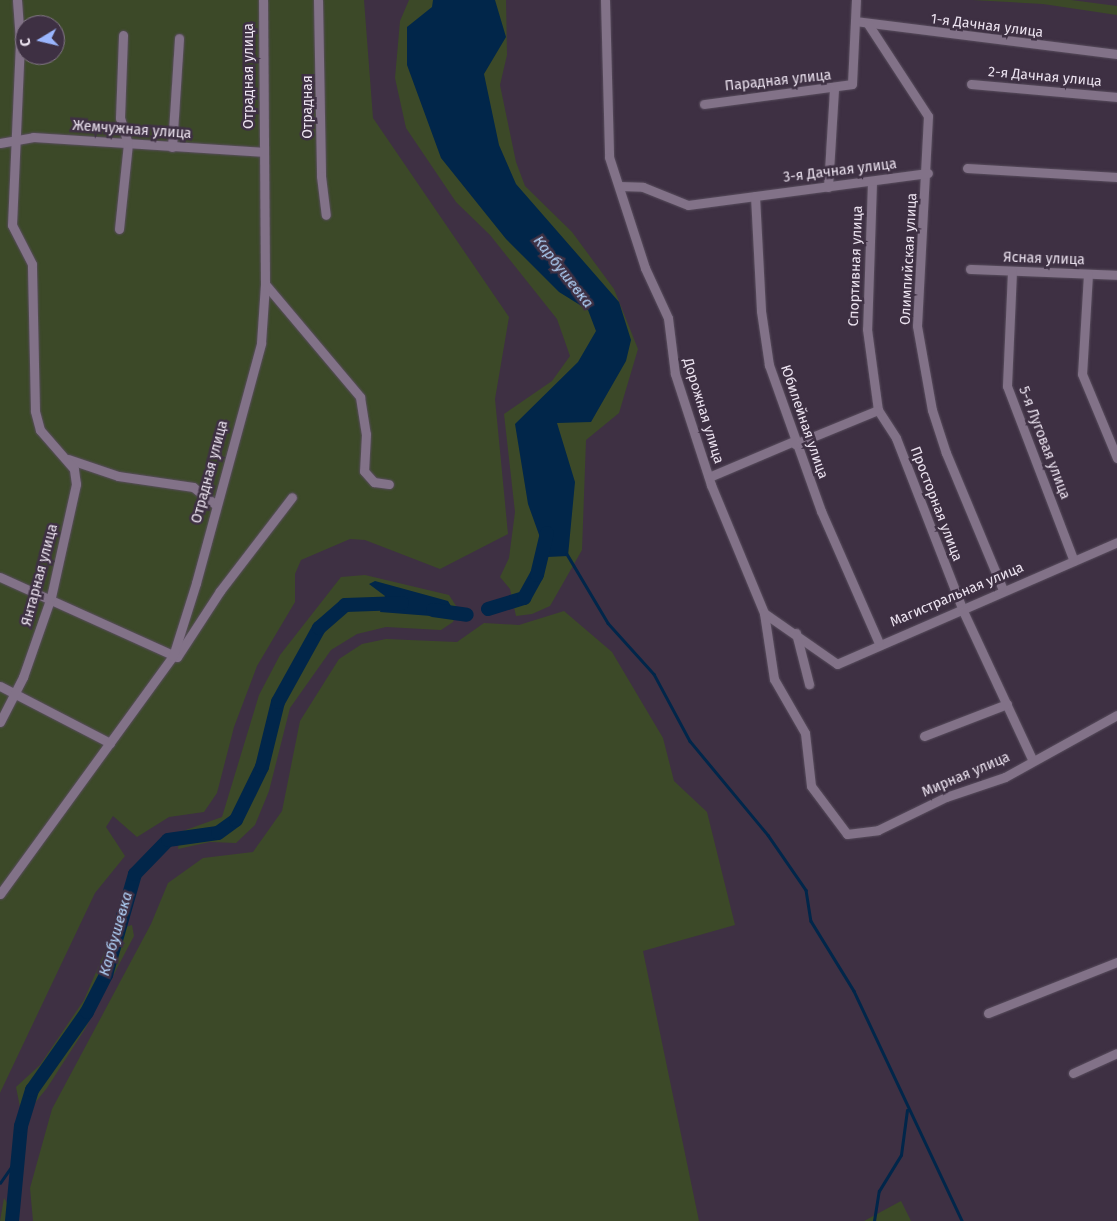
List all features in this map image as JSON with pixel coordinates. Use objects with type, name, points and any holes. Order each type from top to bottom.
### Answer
[{"type":"street","points":[[17,0],[16,141],[12,226],[32,264],[35,411],[40,430],[68,459],[118,476],[193,488],[215,504]]},
{"type":"street","name":"Отрадная улица","points":[[0,894],[173,656],[261,343],[265,284],[262,152],[263,0]]},
{"type":"street","name":"Отрадная","points":[[318,0],[321,176],[326,215]]},
{"type":"street","name":"Дорожная улица","points":[[605,0],[609,157],[644,268],[668,318],[675,374],[709,477],[764,613],[774,679],[805,732],[811,786],[847,834],[878,830]]},
{"type":"street","name":"Парадная улица","points":[[704,104],[834,89],[852,84],[856,77],[856,0]]},
{"type":"street","name":"1-я Дачная улица","points":[[855,21],[1117,54]]},
{"type":"street","name":"Олимпийская улица","points":[[868,24],[928,116],[928,173],[916,326],[932,410],[1003,590]]},
{"type":"street","points":[[120,229],[128,144],[120,118],[123,35]]},
{"type":"street","points":[[172,146],[179,38]]},
{"type":"street","name":"2-я Дачная улица","points":[[970,84],[1117,97]]},
{"type":"street","points":[[828,187],[834,89]]},
{"type":"street","name":"Жемчужная улица","points":[[0,143],[33,137],[262,152]]},
{"type":"street","points":[[967,168],[1117,177]]},
{"type":"street","name":"3-я Дачная улица","points":[[619,186],[643,188],[688,205],[872,182],[928,173]]},
{"type":"street","name":"Спортивная улица","points":[[872,182],[867,329],[878,410]]},
{"type":"street","name":"Юбилейная улица","points":[[756,196],[763,339],[795,443],[879,643]]},
{"type":"street","name":"Ясная улица","points":[[970,269],[1117,275]]},
{"type":"street","name":"5-я Луговая улица","points":[[1012,271],[1007,386],[1074,561]]},
{"type":"street","points":[[1088,274],[1082,374],[1117,458]]},
{"type":"street","points":[[265,284],[360,397],[366,434],[364,471],[374,482],[389,484]]},
{"type":"street","points":[[709,477],[878,410]]},
{"type":"street","name":"Просторная улица","points":[[878,410],[896,438],[963,611],[1032,759]]},
{"type":"street","name":"Янтарная улица","points":[[0,722],[15,693],[51,597],[76,484],[68,459]]},
{"type":"street","points":[[0,577],[51,597],[177,657],[220,591],[292,497]]},
{"type":"street","name":"Магистральная улица","points":[[796,633],[837,664],[879,643],[963,611],[1003,590],[1117,542]]},
{"type":"street","points":[[764,613],[796,633],[809,684]]},
{"type":"street","points":[[0,686],[110,743]]},
{"type":"street","points":[[924,736],[1007,704]]},
{"type":"street","name":"Мирная улица","points":[[878,830],[946,797],[1006,777],[1032,759],[1117,715]]},
{"type":"street","points":[[988,1013],[1117,962]]},
{"type":"street","points":[[1073,1073],[1117,1054]]},
{"type":"green space","points":[[0,0],[364,0],[373,118],[509,317],[495,399],[508,534],[440,569],[365,540],[350,539],[301,560],[295,574],[295,602],[257,666],[234,727],[217,793],[204,812],[169,817],[137,837],[113,816],[106,827],[125,856],[95,893],[0,1093]]},
{"type":"green space","points":[[409,0],[506,0],[507,55],[500,85],[516,162],[525,186],[572,232],[614,289],[638,349],[619,413],[586,440],[582,550],[550,606],[532,614],[516,616],[510,589],[500,577],[509,558],[515,512],[504,414],[552,381],[570,356],[557,319],[490,235],[456,202],[406,128],[395,78],[400,21]]},
{"type":"green space","points":[[972,0],[1071,0],[1117,6],[1117,15],[1043,4]]},
{"type":"green space","points":[[365,575],[449,595],[458,609],[453,622],[441,630],[386,627],[357,634],[331,650],[290,708],[269,791],[255,825],[236,843],[210,842],[178,849],[180,832],[222,817],[259,695],[280,655],[341,577]]},
{"type":"green space","points":[[564,611],[612,652],[663,738],[674,781],[707,812],[735,925],[643,951],[699,1221],[33,1221],[30,1188],[52,1109],[151,924],[168,883],[203,858],[253,852],[282,811],[300,721],[339,659],[362,644],[386,639],[457,642],[484,623],[519,625]]},
{"type":"green space","points":[[132,925],[134,936],[85,1029],[47,1088],[30,1109],[21,1112],[16,1087],[40,1065],[84,1000],[109,942],[122,928]]},
{"type":"green space","points":[[4,1198],[17,1219],[17,1221],[0,1221]]},
{"type":"green space","points":[[901,1201],[911,1221],[864,1221]]},
{"type":"water","points":[[433,0],[495,0],[506,37],[484,74],[499,145],[516,184],[619,302],[631,340],[626,361],[591,422],[557,423],[575,482],[568,556],[547,557],[528,504],[515,424],[578,362],[596,331],[588,310],[559,292],[506,239],[441,158],[407,65],[407,27],[432,7]]},
{"type":"water","points":[[375,581],[448,601],[454,611],[444,617],[380,612],[385,596],[369,584]]},
{"type":"waterway","name":"Карбушевка","points":[[488,609],[524,598],[537,575],[547,533]]},
{"type":"waterway","points":[[567,554],[608,623],[654,674],[690,741],[768,835],[806,890],[811,921],[854,991],[962,1221]]},
{"type":"waterway","name":"Карбушевка","points":[[12,1221],[21,1126],[32,1090],[87,1012],[106,975],[135,874],[168,840],[218,833],[236,820],[262,767],[278,702],[319,628],[345,605],[402,603]]},
{"type":"waterway","name":"Карбушевка","points":[[433,610],[467,615]]},
{"type":"waterway","points":[[874,1221],[879,1191],[901,1155],[907,1110]]},
{"type":"waterway","points":[[0,1183],[17,1159]]}]
